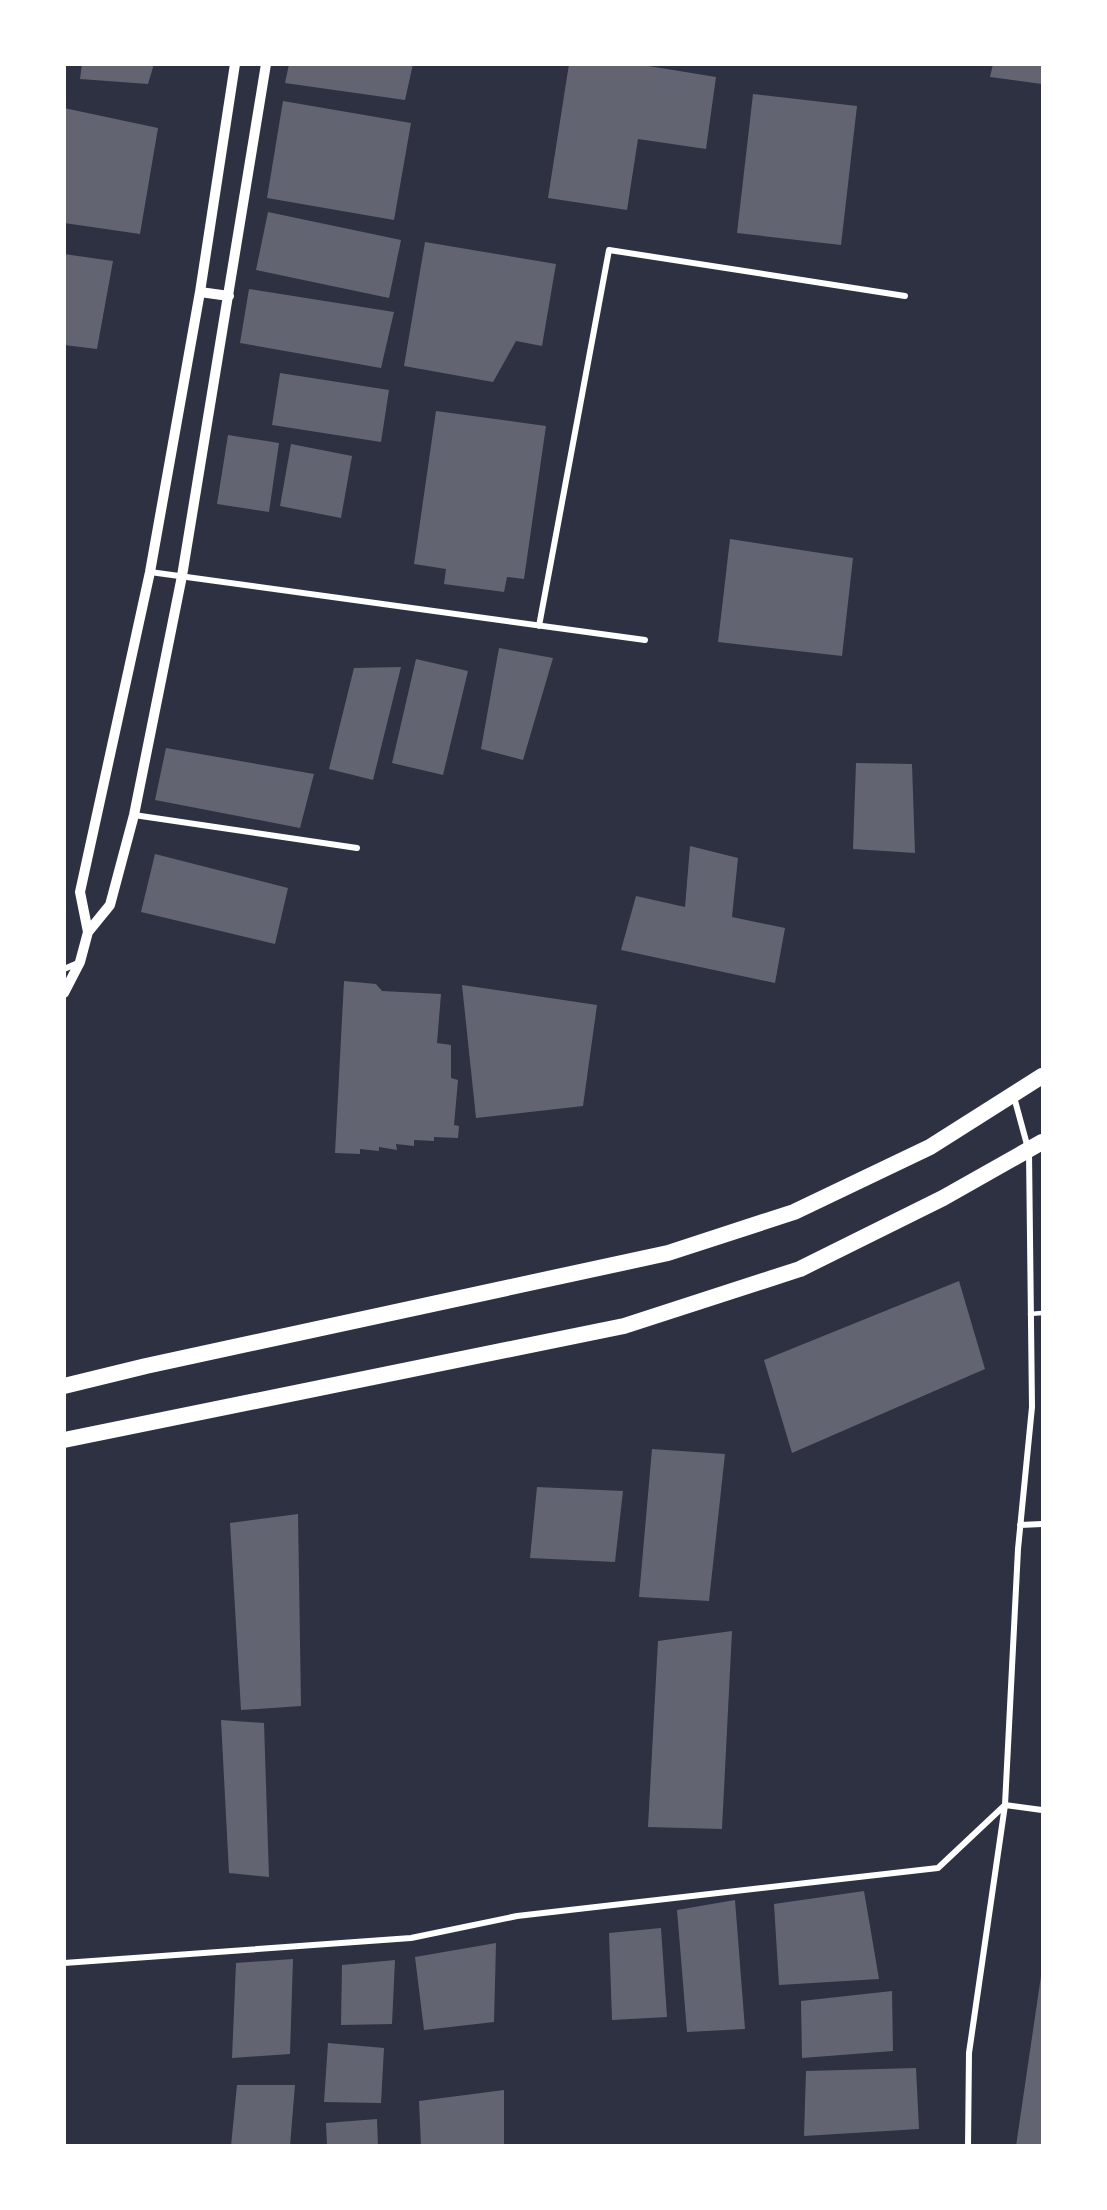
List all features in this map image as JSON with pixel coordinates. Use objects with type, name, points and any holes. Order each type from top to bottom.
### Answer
[{"type":"highway","points":[[64,1386],[146,1366],[669,1253],[794,1212],[930,1147],[1042,1076]]},
{"type":"highway","points":[[64,1440],[624,1326],[800,1269],[944,1198],[1036,1147]]},
{"type":"street","points":[[88,932],[80,892],[150,572],[200,292],[235,64]]},
{"type":"street","points":[[64,993],[80,962],[88,932],[110,905],[134,815],[182,576],[266,64]]},
{"type":"street","points":[[539,626],[609,250],[905,296]]},
{"type":"street","points":[[200,292],[229,296]]},
{"type":"street","points":[[150,572],[645,640]]},
{"type":"street","points":[[134,815],[357,848]]},
{"type":"street","points":[[64,969],[80,962]]},
{"type":"street","points":[[968,2145],[969,2053],[1005,1805],[1020,1525],[1032,1407],[1030,1314],[1036,1147],[1013,1094]]},
{"type":"street","points":[[1020,1525],[1042,1524]]},
{"type":"street","points":[[1005,1805],[1042,1810]]},
{"type":"street","points":[[64,1963],[411,1938],[517,1916],[938,1868],[1005,1805]]},
{"type":"lane","points":[[1030,1314],[1042,1313]]},
{"type":"building","points":[[82,64],[154,64],[148,84],[80,79]]},
{"type":"building","points":[[289,64],[413,64],[405,100],[285,83]]},
{"type":"building","points":[[569,64],[636,64],[716,77],[706,149],[638,139],[627,210],[548,198]]},
{"type":"building","points":[[993,64],[1042,64],[1042,84],[990,77]]},
{"type":"building","points":[[753,94],[857,106],[841,245],[737,233]]},
{"type":"building","points":[[283,101],[411,123],[394,220],[267,198]]},
{"type":"building","points":[[64,108],[158,128],[140,234],[64,223]]},
{"type":"building","points":[[268,212],[401,240],[389,298],[256,270]]},
{"type":"building","points":[[425,242],[556,264],[542,346],[516,341],[493,382],[404,366]]},
{"type":"building","points":[[64,254],[113,261],[97,349],[64,345]]},
{"type":"building","points":[[249,289],[394,312],[381,368],[240,343]]},
{"type":"building","points":[[280,373],[389,390],[381,442],[272,425]]},
{"type":"building","points":[[436,411],[546,426],[524,579],[507,577],[504,592],[444,584],[446,569],[414,564]]},
{"type":"building","points":[[228,435],[279,443],[269,512],[217,504]]},
{"type":"building","points":[[291,444],[352,456],[341,518],[280,506]]},
{"type":"building","points":[[730,539],[853,558],[842,656],[718,642]]},
{"type":"building","points":[[499,648],[553,658],[523,760],[481,749]]},
{"type":"building","points":[[416,659],[468,671],[443,775],[392,763]]},
{"type":"building","points":[[401,667],[373,780],[329,769],[354,668]]},
{"type":"building","points":[[166,748],[314,774],[300,828],[155,800]]},
{"type":"building","points":[[856,763],[912,764],[915,853],[853,849]]},
{"type":"building","points":[[690,846],[738,858],[732,917],[785,928],[775,983],[621,950],[636,896],[685,907]]},
{"type":"building","points":[[155,854],[288,888],[275,944],[141,912]]},
{"type":"building","points":[[344,981],[376,984],[382,991],[441,994],[437,1043],[451,1045],[451,1078],[458,1080],[454,1125],[459,1126],[458,1138],[434,1137],[434,1141],[414,1140],[414,1146],[396,1144],[397,1150],[379,1147],[379,1151],[360,1149],[360,1154],[335,1153]]},
{"type":"building","points":[[462,985],[597,1005],[583,1106],[476,1118]]},
{"type":"building","points":[[959,1281],[985,1369],[792,1453],[764,1360]]},
{"type":"building","points":[[652,1449],[725,1454],[709,1601],[639,1597]]},
{"type":"building","points":[[537,1487],[623,1491],[615,1562],[530,1558]]},
{"type":"building","points":[[298,1514],[301,1706],[241,1710],[230,1523]]},
{"type":"building","points":[[732,1631],[722,1829],[648,1827],[658,1641]]},
{"type":"building","points":[[221,1720],[264,1723],[269,1877],[229,1873]]},
{"type":"building","points":[[864,1891],[879,1979],[779,1985],[774,1904]]},
{"type":"building","points":[[735,1900],[745,2029],[687,2032],[677,1910]]},
{"type":"building","points":[[661,1928],[667,2017],[612,2020],[609,1933]]},
{"type":"building","points":[[496,1943],[494,2022],[424,2030],[415,1957]]},
{"type":"building","points":[[293,1959],[290,2054],[232,2058],[236,1963]]},
{"type":"building","points":[[395,1960],[392,2024],[341,2025],[342,1965]]},
{"type":"building","points":[[1041,1976],[1042,2146],[1016,2146]]},
{"type":"building","points":[[892,1991],[893,2051],[802,2058],[801,2001]]},
{"type":"building","points":[[328,2043],[384,2048],[381,2103],[324,2102]]},
{"type":"building","points":[[916,2068],[919,2129],[804,2136],[806,2071]]},
{"type":"building","points":[[237,2085],[295,2085],[290,2146],[231,2146]]},
{"type":"building","points":[[504,2090],[504,2146],[421,2146],[419,2101]]},
{"type":"building","points":[[377,2119],[378,2146],[327,2146],[326,2123]]}]
